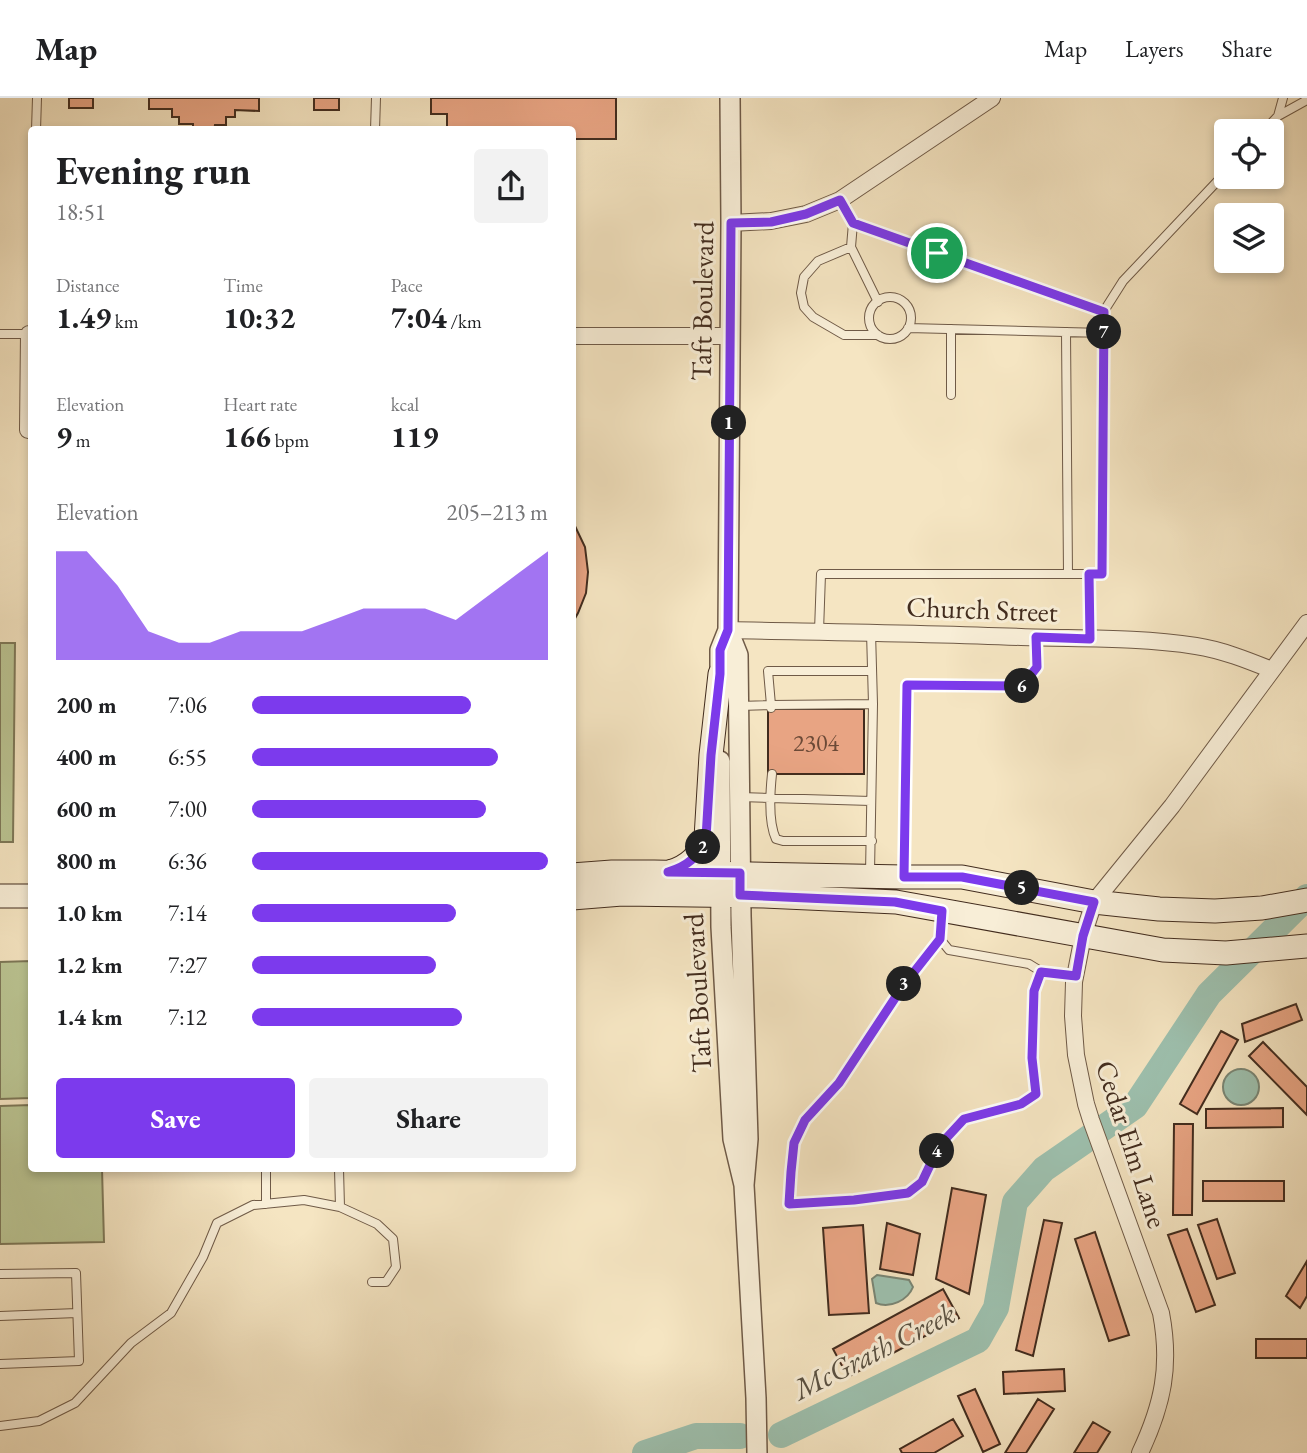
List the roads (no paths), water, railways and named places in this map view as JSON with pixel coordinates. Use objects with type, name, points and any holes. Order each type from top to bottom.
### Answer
[{"type":"main road","points":[[668,872],[693,861],[706,838],[720,674]]},
{"type":"main road","points":[[576,875],[668,872],[731,884],[895,902],[1163,950],[1226,953],[1304,946]]},
{"type":"main road","points":[[576,898],[731,884],[870,876],[962,877],[1094,902],[1159,909],[1215,911],[1262,908],[1307,900]]},
{"type":"main road","points":[[0,896],[28,896]]},
{"type":"street","name":"Taft Boulevard","points":[[730,98],[728,630],[720,650],[720,674],[731,884]]},
{"type":"street","points":[[731,223],[771,222],[806,214],[840,200],[992,98]]},
{"type":"street","points":[[576,336],[729,336]]},
{"type":"street","name":"Cedar Elm Lane","points":[[1140,1453],[1152,1429],[1161,1399],[1166,1370],[1164,1330],[1161,1313],[1086,1104],[1076,1055],[1073,1016],[1083,936],[1094,902],[1172,806],[1307,623]]},
{"type":"street","name":"Taft Boulevard","points":[[728,630],[738,655],[740,797],[731,884],[721,927],[733,1139],[744,1185],[757,1453]]},
{"type":"street","name":"Church Street","points":[[728,630],[1146,640],[1198,646],[1238,656],[1272,670]]},
{"type":"lane","points":[[36,126],[37,98]]},
{"type":"lane","points":[[376,98],[376,126]]},
{"type":"lane","points":[[1278,116],[1283,98]]},
{"type":"lane","points":[[1275,119],[1307,100]]},
{"type":"lane","points":[[819,631],[821,574],[1102,574],[1104,312],[1123,281],[1214,185]]},
{"type":"lane","points":[[840,200],[853,223],[851,247],[878,302]]},
{"type":"lane","points":[[853,223],[1104,312]]},
{"type":"lane","points":[[851,247],[818,261],[804,277],[804,307],[813,317],[844,335],[878,335],[891,339],[897,338],[908,328],[911,321],[911,314],[903,302],[890,298],[878,302],[870,312],[870,325],[878,335]]},
{"type":"lane","points":[[908,328],[1104,332]]},
{"type":"lane","points":[[951,329],[951,395]]},
{"type":"lane","points":[[0,334],[28,330]]},
{"type":"lane","points":[[1066,332],[1068,574]]},
{"type":"lane","points":[[1089,574],[1090,639]]},
{"type":"lane","points":[[870,876],[873,704],[871,632]]},
{"type":"lane","points":[[904,877],[907,685],[1022,686],[1037,667],[1036,637]]},
{"type":"lane","points":[[771,707],[768,671],[872,671]]},
{"type":"lane","points":[[739,706],[873,704]]},
{"type":"lane","points":[[772,775],[770,798],[776,839],[872,841]]},
{"type":"lane","points":[[740,797],[871,801]]},
{"type":"lane","points":[[942,911],[940,939],[903,986],[839,1083],[805,1120],[794,1143],[789,1204],[908,1193],[922,1182],[939,1146],[964,1119],[1021,1104],[1036,1094],[1032,1058],[1034,991],[1041,972]]},
{"type":"lane","points":[[940,939],[949,950],[1030,964],[1041,972],[1076,976]]},
{"type":"lane","points":[[266,1172],[266,1204]]},
{"type":"lane","points":[[340,1172],[340,1207]]},
{"type":"lane","points":[[0,1426],[39,1421],[75,1403],[131,1343],[171,1313],[203,1257],[217,1223],[253,1205],[304,1200],[340,1207],[377,1224],[393,1239],[396,1267],[386,1282],[372,1282]]},
{"type":"lane","points":[[0,1274],[76,1273],[79,1361],[0,1364]]},
{"type":"lane","points":[[0,1316],[77,1313]]},
{"type":"waterway","name":"McGrath Creek","points":[[781,1435],[978,1340],[996,1308],[1015,1202],[1044,1169],[1135,1106],[1209,994],[1307,897]]},
{"type":"waterway","name":"McGrath Creek","points":[[645,1453],[696,1436],[740,1436]]}]
